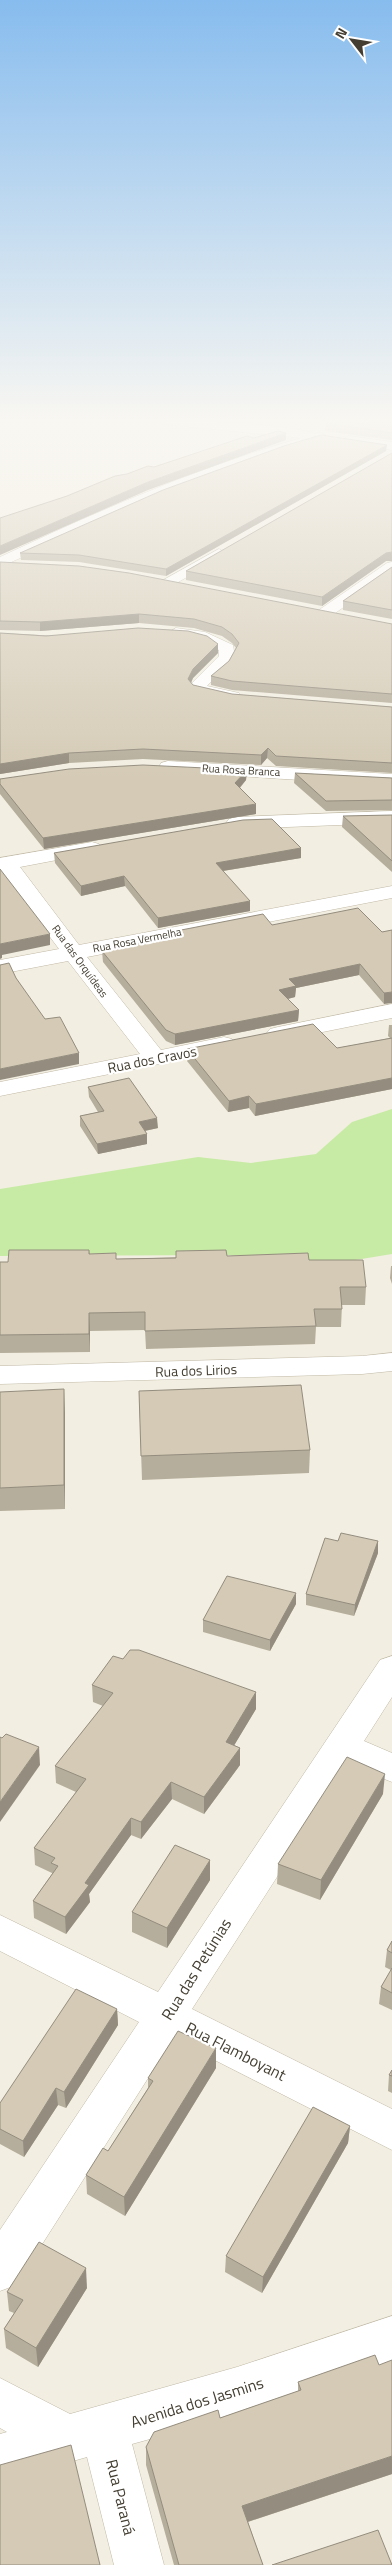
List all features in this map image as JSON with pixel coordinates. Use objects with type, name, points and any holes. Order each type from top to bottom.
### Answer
[{"type":"street","points":[[0,563],[47,541]]},
{"type":"street","points":[[168,582],[231,546]]},
{"type":"street","points":[[325,613],[392,566]]},
{"type":"street","points":[[160,632],[199,635],[228,648],[227,658],[199,684],[200,689],[216,694],[250,698]]},
{"type":"street","name":"Rua Rosa Branca","points":[[152,767],[392,780]]},
{"type":"street","points":[[215,826],[243,822],[392,817]]},
{"type":"street","points":[[3,863],[110,844]]},
{"type":"street","name":"Rua das Orquídeas","points":[[3,863],[156,1058]]},
{"type":"street","name":"Rua Rosa Vermelha","points":[[0,967],[392,892]]},
{"type":"street","name":"Rua dos Cravos","points":[[0,1089],[392,1011]]},
{"type":"street","name":"Rua dos Lirios","points":[[0,1375],[362,1365],[392,1362]]},
{"type":"street","name":"Rua das Petúnias","points":[[0,2269],[392,1669]]},
{"type":"street","points":[[340,1746],[392,1768]]},
{"type":"street","name":"Rua Flamboyant","points":[[0,1932],[392,2130]]},
{"type":"street","name":"Avenida dos Jasmins","points":[[0,2458],[237,2391],[392,2339]]},
{"type":"street","points":[[0,2402],[85,2434]]},
{"type":"street","name":"Rua Paraná","points":[[85,2434],[139,2565]]},
{"type":"green space","points":[[392,1109],[392,1254],[337,1263],[229,1255],[0,1256],[0,1189],[198,1157],[251,1163],[316,1154],[352,1122]]},
{"type":"building","points":[[0,541],[12,541],[0,546]]},
{"type":"building","points":[[48,541],[216,541],[166,569],[79,555],[20,553]]},
{"type":"building","points":[[239,541],[392,541],[392,552],[386,553],[322,597],[186,571]]},
{"type":"building","points":[[0,562],[79,566],[129,573],[392,624],[392,694],[232,681],[211,676],[229,661],[239,643],[232,634],[222,627],[194,619],[139,614],[40,622],[0,621]]},
{"type":"building","points":[[392,567],[392,610],[343,601]]},
{"type":"building","points":[[138,628],[188,631],[207,636],[218,644],[193,669],[188,679],[193,685],[232,694],[392,707],[392,763],[276,756],[268,748],[261,755],[143,749],[69,753],[0,764],[0,633],[46,636]]},
{"type":"building","points":[[143,765],[247,770],[235,783],[256,804],[43,838],[0,784],[0,779],[69,769]]},
{"type":"building","points":[[295,773],[392,778],[392,800],[326,801]]},
{"type":"building","points":[[392,815],[392,861],[343,816]]},
{"type":"building","points":[[272,819],[301,848],[216,863],[250,901],[158,918],[124,876],[81,886],[54,853],[243,820]]},
{"type":"building","points":[[0,869],[50,934],[0,944]]},
{"type":"building","points":[[358,908],[382,932],[392,930],[392,992],[384,993],[360,964],[289,979],[296,986],[279,990],[299,1010],[175,1034],[166,1030],[102,951],[174,935],[171,932],[263,914],[272,925]]},
{"type":"building","points":[[9,963],[16,978],[45,1019],[60,1017],[79,1053],[0,1069],[0,965]]},
{"type":"building","points":[[313,1024],[337,1048],[392,1038],[392,1078],[256,1104],[249,1096],[229,1101],[187,1049]]},
{"type":"building","points":[[129,1078],[157,1118],[139,1122],[147,1134],[97,1144],[80,1116],[104,1111],[88,1087]]},
{"type":"building","points":[[9,1250],[89,1250],[89,1254],[116,1253],[116,1259],[176,1258],[176,1251],[226,1250],[227,1256],[308,1253],[309,1260],[363,1260],[366,1287],[340,1287],[342,1309],[314,1309],[316,1326],[145,1331],[145,1312],[89,1313],[89,1334],[0,1335],[0,1262],[8,1262]]},
{"type":"building","points":[[301,1385],[310,1450],[141,1456],[139,1391]]},
{"type":"building","points":[[64,1389],[64,1485],[0,1488],[0,1392]]},
{"type":"building","points":[[341,1533],[378,1541],[355,1605],[306,1594],[325,1538],[338,1541]]},
{"type":"building","points":[[227,1576],[296,1593],[270,1640],[203,1620]]},
{"type":"building","points":[[130,1650],[139,1650],[256,1692],[226,1742],[240,1748],[204,1797],[171,1782],[141,1822],[131,1818],[85,1883],[89,1885],[65,1917],[33,1901],[58,1866],[51,1863],[55,1858],[34,1848],[86,1779],[55,1766],[113,1693],[92,1685],[113,1656],[123,1659]]},
{"type":"building","points":[[6,1734],[39,1747],[0,1802],[0,1737],[2,1738]]},
{"type":"building","points":[[347,1757],[385,1774],[321,1880],[278,1864]]},
{"type":"building","points":[[175,1845],[210,1860],[167,1928],[132,1912]]},
{"type":"building","points":[[392,1941],[392,1953],[387,1950]]},
{"type":"building","points":[[392,1968],[392,1993],[381,1987]]},
{"type":"building","points":[[76,1989],[117,2009],[64,2092],[56,2088],[23,2141],[0,2129],[0,2103]]},
{"type":"building","points":[[178,2031],[216,2048],[124,2197],[86,2175],[103,2148],[108,2151],[153,2081],[148,2078]]},
{"type":"building","points":[[313,2107],[350,2126],[263,2277],[226,2256]]},
{"type":"building","points":[[39,2242],[86,2268],[36,2348],[4,2329],[23,2300],[7,2292]]},
{"type":"building","points":[[375,2355],[379,2365],[392,2360],[392,2456],[242,2506],[263,2565],[179,2565],[146,2447],[154,2432],[218,2410],[220,2418],[301,2390],[298,2382]]},
{"type":"building","points":[[71,2445],[100,2565],[0,2565],[0,2465]]},
{"type":"building","points":[[378,2530],[392,2565],[272,2565]]}]
